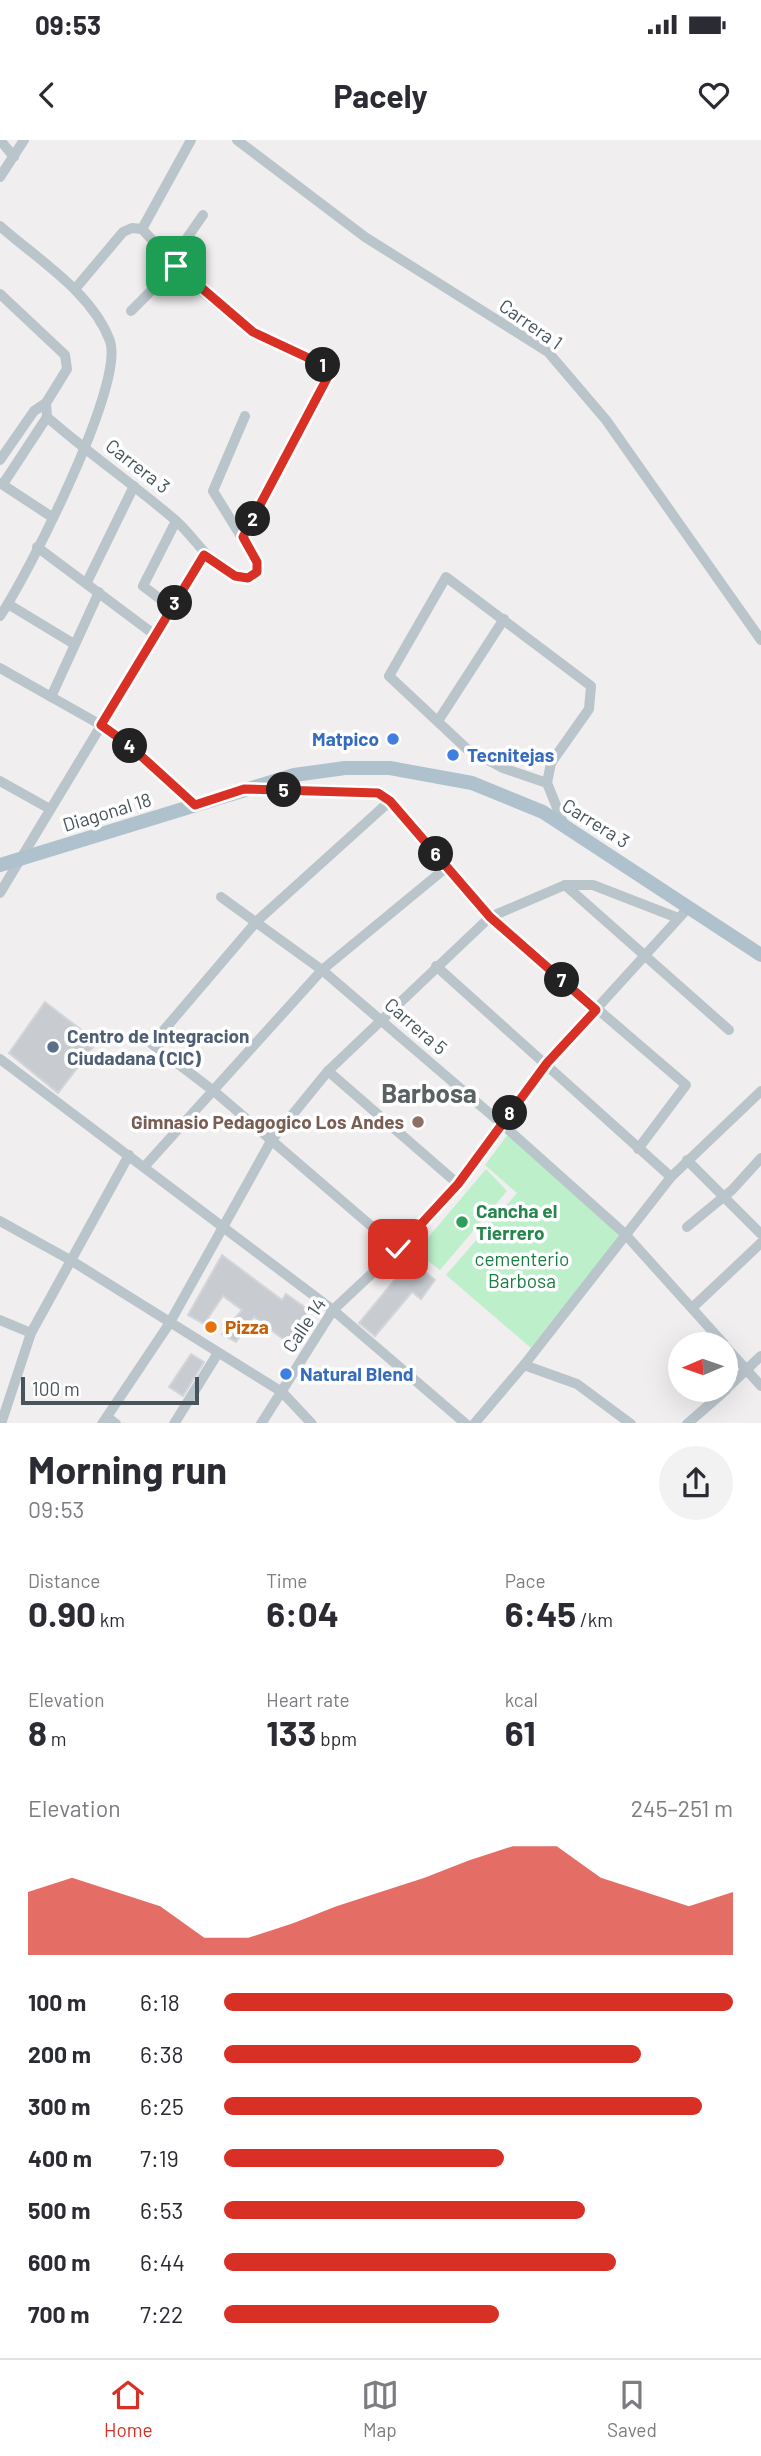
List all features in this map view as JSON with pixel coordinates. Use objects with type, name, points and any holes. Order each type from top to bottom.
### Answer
[{"type":"main road","name":"Diagonal 18","points":[[0,865],[244,789],[319,771],[390,768]]},
{"type":"main road","name":"Carrera 3","points":[[390,768],[472,783],[520,801],[565,826],[757,949]]},
{"type":"street","points":[[0,140],[14,157]]},
{"type":"street","points":[[0,177],[23,140]]},
{"type":"street","points":[[142,229],[191,140]]},
{"type":"street","name":"Carrera 1","points":[[237,140],[365,237],[548,352],[606,420],[761,640]]},
{"type":"street","points":[[131,311],[173,263],[203,215]]},
{"type":"street","points":[[0,226],[75,289],[110,341],[113,358],[109,380],[84,450],[0,616]]},
{"type":"street","points":[[75,289],[123,232],[132,228],[142,229],[173,263],[253,332],[332,369],[243,537],[213,491],[244,416]]},
{"type":"street","points":[[0,294],[65,355],[65,376],[1,483],[52,517]]},
{"type":"street","points":[[0,460],[34,411],[46,411]]},
{"type":"street","name":"Carrera 3","points":[[46,411],[84,450],[176,521],[204,555],[235,576],[253,577],[257,572],[257,562],[243,537]]},
{"type":"street","points":[[87,582],[134,486]]},
{"type":"street","points":[[172,608],[143,586],[176,521]]},
{"type":"street","points":[[37,547],[155,635]]},
{"type":"street","points":[[0,893],[204,555]]},
{"type":"street","points":[[547,783],[503,768],[467,749],[389,676],[446,578],[504,618],[591,686],[589,709],[551,763],[547,783],[565,826]]},
{"type":"street","points":[[51,697],[99,592]]},
{"type":"street","points":[[8,604],[74,644]]},
{"type":"street","points":[[438,721],[504,618]]},
{"type":"street","points":[[0,668],[101,725],[129,745],[195,805]]},
{"type":"street","points":[[0,780],[50,809]]},
{"type":"street","points":[[244,789],[378,793],[390,801],[490,917],[686,1086],[638,1149]]},
{"type":"street","points":[[390,801],[257,921],[152,1044],[215,1092],[398,1249]]},
{"type":"street","points":[[145,1166],[215,1092],[322,970],[447,867]]},
{"type":"street","points":[[108,1421],[169,1324],[271,1141],[328,1071],[384,1021],[436,966],[490,917],[565,886],[593,885],[678,918]]},
{"type":"street","points":[[565,886],[729,1030]]},
{"type":"street","name":"Carrera 5","points":[[221,897],[322,970],[502,1124],[625,1234],[713,1332]]},
{"type":"street","name":"Calle 14","points":[[261,1423],[333,1310],[398,1249],[458,1184],[547,1063],[689,906]]},
{"type":"street","points":[[436,966],[671,1177]]},
{"type":"street","points":[[0,1059],[333,1310],[466,1423]]},
{"type":"street","points":[[328,1071],[458,1184]]},
{"type":"street","points":[[474,1423],[524,1365],[671,1177],[761,1091]]},
{"type":"street","points":[[1,1423],[31,1333],[130,1155]]},
{"type":"street","points":[[687,1227],[761,1158]]},
{"type":"street","points":[[687,1160],[761,1234]]},
{"type":"street","points":[[0,1222],[72,1261],[169,1324],[282,1392],[312,1423]]},
{"type":"street","points":[[692,1308],[761,1243]]},
{"type":"street","points":[[0,1320],[31,1333]]},
{"type":"street","points":[[174,1423],[218,1353]]},
{"type":"street","points":[[738,1379],[761,1356]]},
{"type":"street","name":"Carrera 5","points":[[738,1360],[761,1386]]},
{"type":"street","points":[[524,1365],[577,1384],[631,1423]]},
{"type":"street","points":[[687,1423],[711,1402]]},
{"type":"green space","name":"cementerio Barbosa","points":[[508,1134],[619,1235],[596,1268],[531,1348],[446,1275],[517,1193],[485,1165]]},
{"type":"green space","name":"Cancha el Tierrero","points":[[486,1169],[507,1191],[440,1270],[416,1252]]},
{"type":"building","name":"Centro de Integracion Ciudadana (CIC)","points":[[45,1002],[97,1042],[58,1093],[9,1053]]},
{"type":"building","points":[[222,1255],[282,1300],[286,1294],[310,1311],[287,1342],[254,1317],[236,1342],[222,1334],[242,1310],[223,1296],[204,1324],[188,1315]]},
{"type":"building","points":[[411,1260],[435,1280],[421,1299],[412,1292],[375,1336],[359,1323]]},
{"type":"building","points":[[191,1354],[204,1362],[183,1396],[169,1387]]},
{"type":"place","name":"Matpico","points":[[393,739]]},
{"type":"place","name":"Tecnitejas","points":[[453,755]]},
{"type":"place","name":"Centro de Integracion Ciudadana (CIC)","points":[[53,1047]]},
{"type":"place","name":"Gimnasio Pedagogico Los Andes","points":[[418,1122]]},
{"type":"place","name":"Cancha el Tierrero","points":[[462,1222]]},
{"type":"place","name":"Pizza","points":[[211,1327]]},
{"type":"place","name":"Natural Blend","points":[[286,1374]]},
{"type":"district","name":"Barbosa","points":[[429,1094]]},
{"type":"route","points":[[176,266],[193,284],[253,332],[332,369],[243,537],[257,562],[257,572],[248,578],[235,576],[204,555],[101,725],[129,745],[195,805],[244,789],[378,793],[390,801],[490,917],[596,1010],[547,1063],[458,1184],[398,1249]]}]
